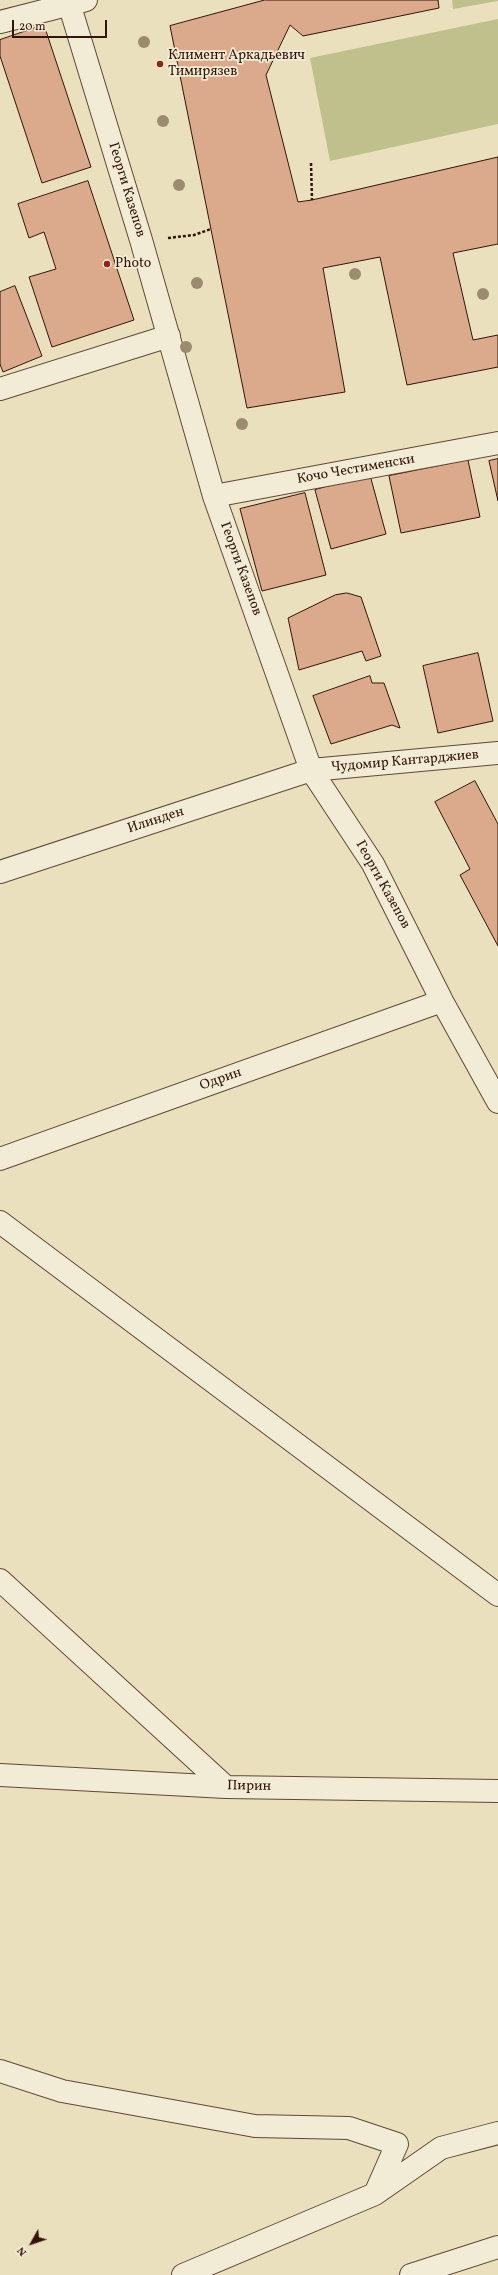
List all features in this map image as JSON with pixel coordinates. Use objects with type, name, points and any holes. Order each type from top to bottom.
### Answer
[{"type":"street","points":[[0,22],[75,1]]},
{"type":"street","name":"Георги Казепов","points":[[75,1],[214,496],[311,770],[374,864],[442,1001],[498,1102]]},
{"type":"street","points":[[0,389],[169,336]]},
{"type":"street","name":"Кочо Честименски","points":[[214,496],[498,443]]},
{"type":"street","name":"Чудомир Кантарджиев","points":[[311,770],[498,753]]},
{"type":"street","name":"Илинден","points":[[0,872],[311,770]]},
{"type":"street","name":"Одрин","points":[[0,1159],[442,1001]]},
{"type":"street","points":[[0,1222],[498,1595]]},
{"type":"street","points":[[0,1580],[226,1787]]},
{"type":"street","name":"Пирин","points":[[0,1775],[226,1787],[498,1791]]},
{"type":"street","points":[[0,2071],[62,2090],[255,2126],[349,2128],[397,2144],[375,2194]]},
{"type":"street","points":[[183,2275],[375,2194],[441,2148],[498,2133]]},
{"type":"street","points":[[411,2275],[498,2247]]},
{"type":"path","points":[[311,163],[312,200]]},
{"type":"path","points":[[194,235],[211,229]]},
{"type":"green space","points":[[452,0],[498,0],[498,1],[453,9]]},
{"type":"green space","points":[[498,19],[498,124],[330,161],[310,58]]},
{"type":"building","points":[[265,0],[438,0],[439,8],[303,36],[290,25],[266,75],[298,202],[498,157],[498,244],[453,253],[473,340],[498,335],[498,367],[407,385],[380,257],[323,268],[345,392],[247,408],[170,26]]},
{"type":"building","points":[[44,25],[91,167],[42,183],[0,56],[0,40]]},
{"type":"building","points":[[88,181],[134,320],[52,347],[29,277],[56,269],[44,232],[29,238],[18,204]]},
{"type":"building","points":[[15,286],[42,356],[3,372],[0,364],[0,292]]},
{"type":"building","points":[[498,459],[498,501],[489,461]]},
{"type":"building","points":[[468,460],[480,517],[401,533],[389,476]]},
{"type":"building","points":[[370,475],[386,534],[331,549],[315,490]]},
{"type":"building","points":[[305,493],[326,575],[262,591],[240,509]]},
{"type":"building","points":[[347,593],[361,597],[381,656],[366,661],[362,651],[299,670],[288,618],[335,595]]},
{"type":"building","points":[[478,653],[493,721],[438,733],[423,666]]},
{"type":"building","points":[[370,676],[372,683],[384,683],[400,728],[392,725],[331,744],[313,696]]},
{"type":"building","points":[[475,781],[498,824],[498,946],[460,875],[470,869],[435,802]]},
{"type":"place","name":"Климент Аркадьевич Тимирязев","points":[[160,64]]},
{"type":"place","name":"Photo","points":[[107,264]]}]
